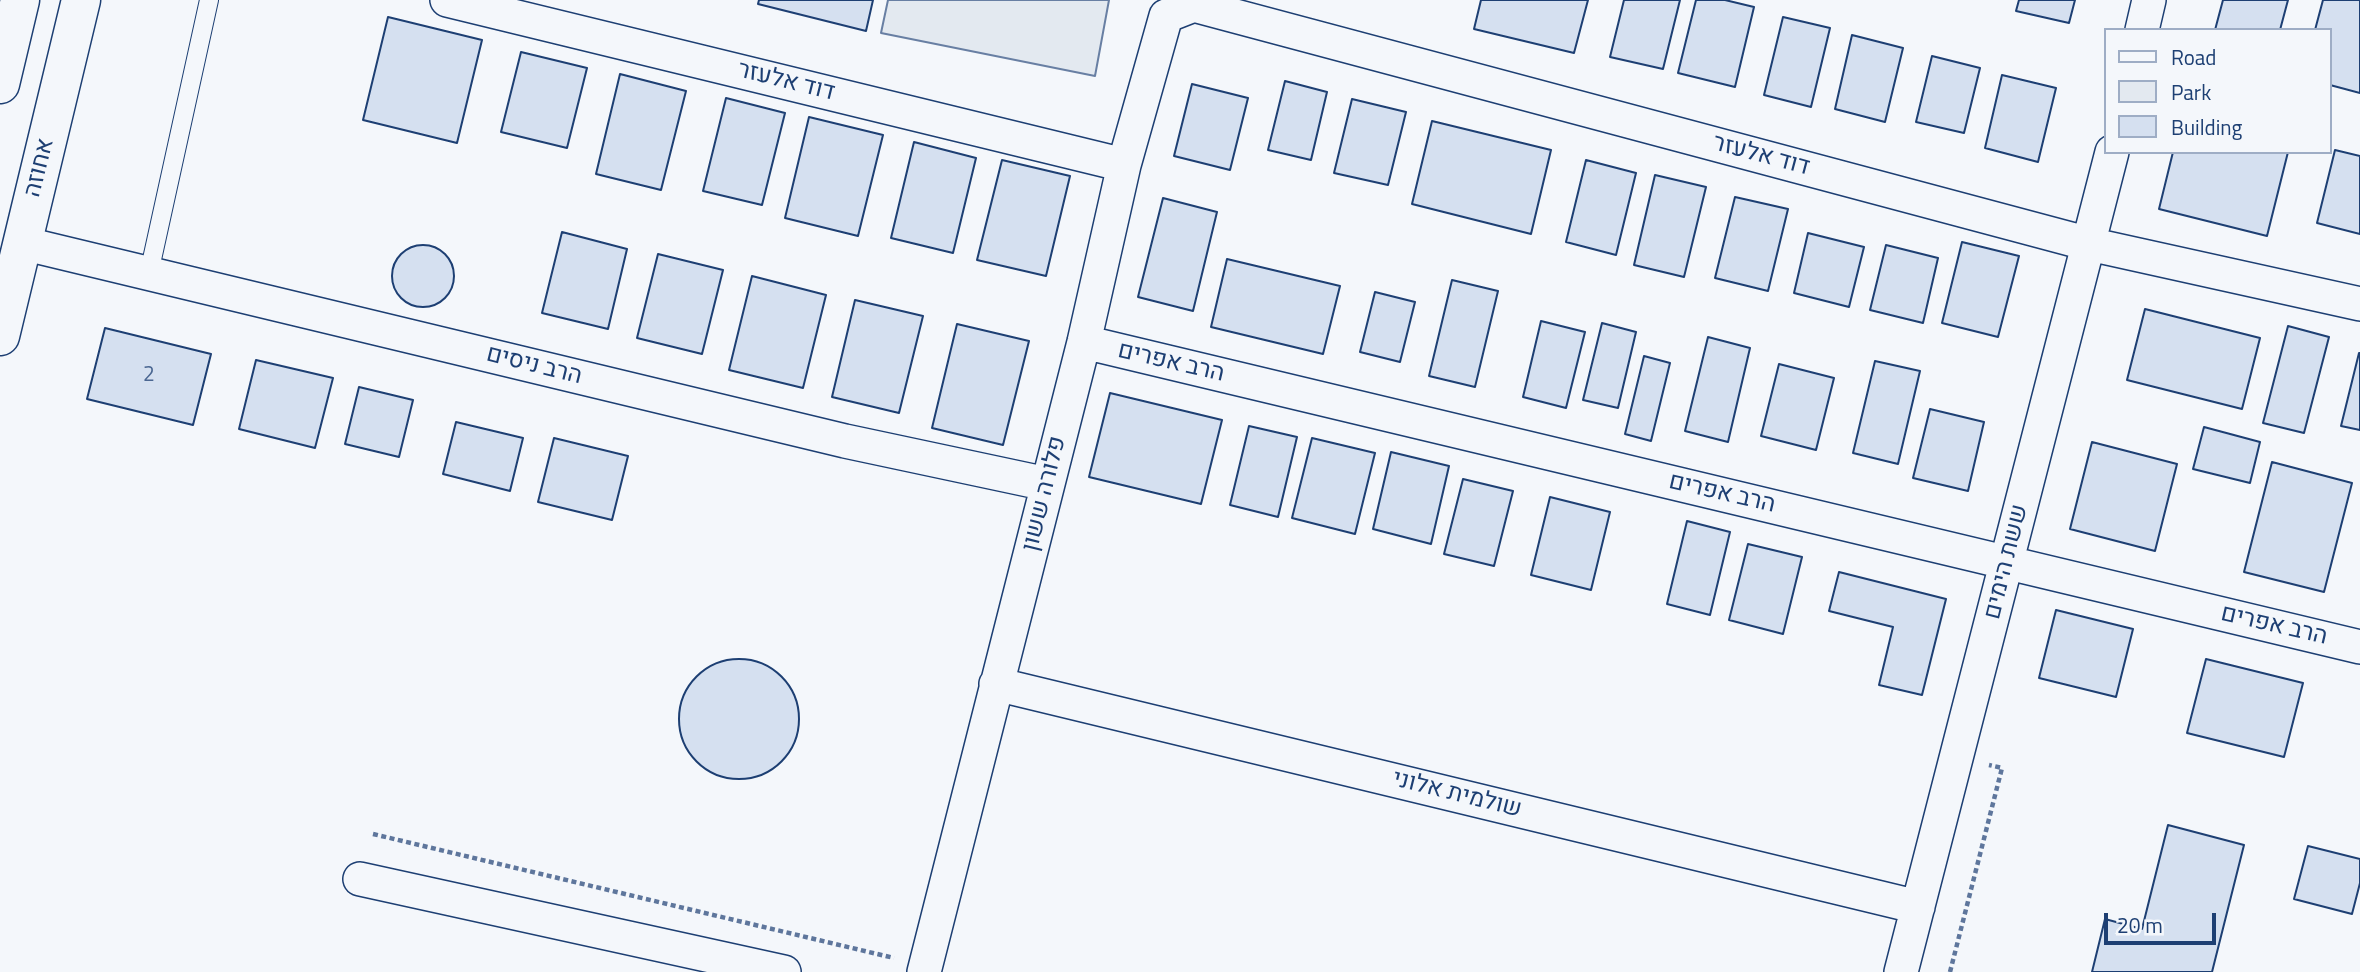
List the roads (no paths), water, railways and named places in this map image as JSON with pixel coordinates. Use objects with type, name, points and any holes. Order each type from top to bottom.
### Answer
[{"type":"main road","points":[[0,84],[20,0]]},
{"type":"main road","name":"אחוזה","points":[[0,337],[81,0]]},
{"type":"street","name":"דוד אלעזר","points":[[447,0],[1124,165]]},
{"type":"street","points":[[2142,28],[2149,0]]},
{"type":"street","name":"דוד אלעזר","points":[[1166,16],[1194,5],[2089,244],[2360,304]]},
{"type":"street","name":"פלורה ששון","points":[[925,969],[1084,342],[1124,165],[1166,16]]},
{"type":"street","name":"ששת הימים","points":[[1901,972],[2112,154]]},
{"type":"street","name":"הרב ניסים","points":[[22,243],[845,441],[1047,484]]},
{"type":"street","name":"הרב אפרים","points":[[1084,342],[2360,647]]},
{"type":"street","name":"שולמית אלוני","points":[[996,684],[1918,907]]},
{"type":"street","points":[[360,878],[784,972]]},
{"type":"lane","points":[[149,273],[209,0]]}]
